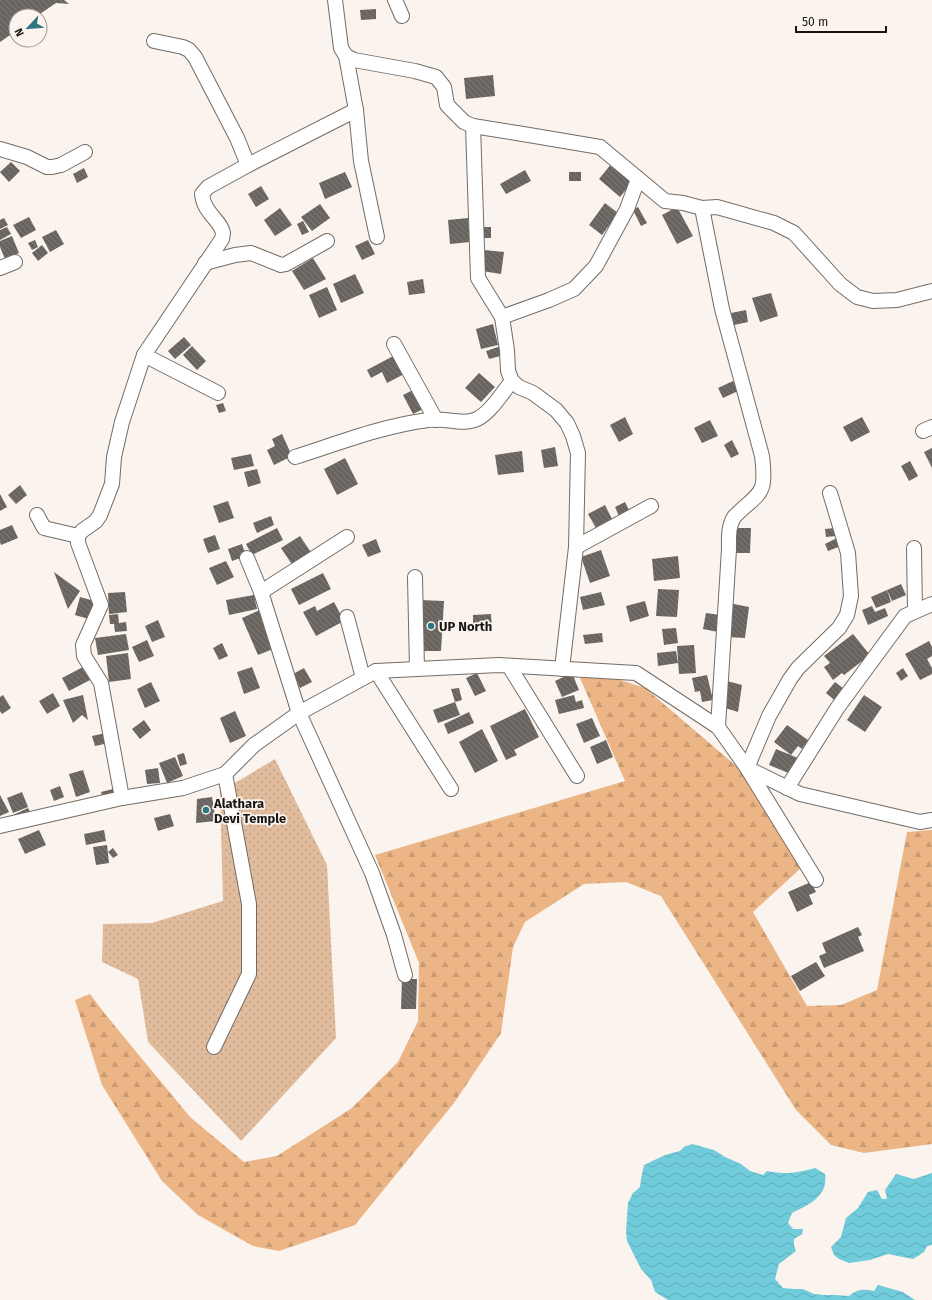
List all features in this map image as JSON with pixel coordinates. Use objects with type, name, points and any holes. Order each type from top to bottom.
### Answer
[{"type":"street","points":[[335,0],[341,48],[346,56],[356,110],[361,161],[377,237]]},
{"type":"street","points":[[395,0],[402,16]]},
{"type":"street","points":[[154,41],[183,47],[189,50],[237,138],[248,166]]},
{"type":"street","points":[[346,56],[354,60],[415,71],[436,77],[444,87],[447,105],[464,122],[473,126],[600,147],[665,201],[684,203],[702,208],[717,207],[774,223],[794,233],[840,284],[857,297],[873,301],[896,300],[932,292]]},
{"type":"street","points":[[122,798],[101,683],[84,656],[83,645],[101,605],[78,543],[78,536],[96,521],[100,515],[112,484],[114,457],[122,422],[144,355],[222,239],[223,233],[203,202],[202,194],[208,187],[356,110]]},
{"type":"street","points":[[473,126],[478,278],[502,316],[507,350],[508,371],[512,381],[520,387],[533,393],[556,410],[567,423],[574,436],[578,453],[576,547],[562,669]]},
{"type":"street","points":[[0,149],[27,157],[52,168],[61,165],[85,152]]},
{"type":"street","points":[[502,316],[549,300],[574,289],[578,285],[596,266],[627,209],[638,180]]},
{"type":"street","points":[[702,208],[722,309],[762,456],[764,475],[764,486],[760,494],[734,517],[730,531],[718,727]]},
{"type":"street","points":[[205,263],[235,254],[251,253],[281,265],[286,264],[327,241]]},
{"type":"street","points":[[0,268],[15,262]]},
{"type":"street","points":[[394,344],[436,420]]},
{"type":"street","points":[[144,355],[218,393]]},
{"type":"street","points":[[295,457],[370,433],[417,422],[436,420],[463,422],[471,421],[486,413],[512,381]]},
{"type":"street","points":[[747,768],[769,716],[790,679],[798,668],[839,628],[847,615],[851,596],[848,553],[830,493]]},
{"type":"street","points":[[576,547],[651,506]]},
{"type":"street","points":[[37,515],[44,528],[78,536]]},
{"type":"street","points":[[261,592],[347,537]]},
{"type":"street","points":[[914,548],[916,611]]},
{"type":"street","points":[[247,558],[261,592],[299,713],[372,873],[394,935],[405,975]]},
{"type":"street","points":[[415,577],[417,669]]},
{"type":"street","points":[[787,788],[838,707],[905,616],[932,604]]},
{"type":"street","points":[[347,617],[363,678]]},
{"type":"street","points":[[0,826],[122,798],[183,788],[225,774],[254,745],[299,713],[376,671],[509,666],[636,673],[718,727],[747,768],[816,880]]},
{"type":"street","points":[[509,666],[577,776]]},
{"type":"street","points":[[376,671],[451,789]]},
{"type":"street","points":[[747,768],[800,794],[920,822],[932,820]]},
{"type":"street","points":[[214,1047],[249,974],[249,904],[225,774]]},
{"type":"shaded area","points":[[275,759],[327,865],[336,1038],[241,1141],[148,1042],[138,979],[102,962],[103,924],[152,923],[223,901],[220,792]]},
{"type":"green space","points":[[608,676],[645,688],[748,776],[801,868],[753,912],[807,1006],[841,1005],[877,990],[907,832],[932,830],[932,1144],[864,1153],[831,1145],[796,1110],[661,896],[626,882],[584,884],[525,922],[513,947],[501,1033],[454,1103],[355,1225],[279,1251],[253,1246],[198,1215],[162,1181],[102,1085],[75,1000],[90,994],[190,1117],[244,1162],[277,1156],[352,1108],[398,1062],[418,1021],[419,963],[375,855],[625,781],[580,678]]},
{"type":"water","points":[[692,1144],[714,1150],[741,1164],[750,1171],[763,1175],[767,1171],[791,1173],[815,1168],[825,1174],[824,1189],[811,1203],[792,1213],[788,1223],[793,1229],[803,1229],[802,1234],[794,1239],[796,1251],[779,1264],[775,1279],[783,1288],[803,1289],[814,1294],[849,1296],[861,1290],[874,1291],[878,1285],[903,1292],[915,1300],[668,1300],[655,1292],[651,1280],[641,1269],[627,1241],[626,1232],[628,1203],[633,1193],[640,1187],[644,1165],[665,1155],[680,1151],[684,1147]]},
{"type":"water","points":[[932,1173],[932,1245],[927,1246],[924,1252],[913,1259],[888,1254],[870,1260],[849,1263],[834,1255],[831,1247],[841,1237],[846,1218],[858,1208],[868,1192],[877,1190],[882,1199],[887,1199],[885,1190],[896,1174],[914,1179]]},
{"type":"building","points":[[0,0],[64,0],[69,4],[56,3],[48,8],[8,8],[8,36],[0,42]]},
{"type":"building","points":[[376,9],[376,19],[361,20],[360,10]]},
{"type":"building","points":[[493,75],[495,96],[466,99],[464,78]]},
{"type":"building","points":[[11,162],[20,171],[9,182],[0,172]]},
{"type":"building","points":[[612,163],[633,181],[620,197],[599,179]]},
{"type":"building","points":[[84,168],[88,177],[77,183],[73,174]]},
{"type":"building","points":[[525,170],[531,181],[506,194],[500,184]]},
{"type":"building","points":[[345,172],[352,187],[325,199],[319,183]]},
{"type":"building","points":[[569,172],[581,172],[581,181],[569,181]]},
{"type":"building","points":[[261,186],[269,199],[256,207],[248,194]]},
{"type":"building","points":[[605,203],[618,213],[602,235],[589,225]]},
{"type":"building","points":[[320,204],[330,218],[312,231],[301,217]]},
{"type":"building","points":[[638,207],[647,223],[641,226],[633,210]]},
{"type":"building","points":[[677,207],[693,236],[677,244],[662,215]]},
{"type":"building","points":[[280,208],[292,225],[275,236],[264,220]]},
{"type":"building","points":[[29,217],[36,230],[21,238],[13,225]]},
{"type":"building","points":[[4,218],[8,225],[0,229],[0,220]]},
{"type":"building","points":[[468,218],[470,242],[450,244],[448,220]]},
{"type":"building","points":[[303,221],[309,232],[302,235],[297,224]]},
{"type":"building","points":[[7,227],[11,234],[0,240],[0,230]]},
{"type":"building","points":[[482,227],[491,227],[491,238],[483,238]]},
{"type":"building","points":[[56,230],[64,244],[50,252],[42,237]]},
{"type":"building","points":[[12,236],[19,253],[5,259],[0,247],[0,241]]},
{"type":"building","points":[[35,240],[38,247],[32,250],[28,243]]},
{"type":"building","points":[[368,240],[375,254],[362,260],[355,246]]},
{"type":"building","points":[[42,245],[48,253],[38,261],[32,253]]},
{"type":"building","points":[[484,250],[504,252],[501,274],[482,271]]},
{"type":"building","points":[[313,258],[326,279],[304,290],[292,271]]},
{"type":"building","points":[[355,274],[364,293],[341,303],[333,284]]},
{"type":"building","points":[[423,279],[425,293],[409,295],[407,282]]},
{"type":"building","points":[[327,287],[337,310],[319,318],[309,295]]},
{"type":"building","points":[[771,293],[778,316],[760,322],[752,298]]},
{"type":"building","points":[[746,310],[748,322],[734,325],[731,313]]},
{"type":"building","points":[[493,324],[498,345],[481,349],[476,329]]},
{"type":"building","points":[[184,337],[191,345],[175,359],[168,351]]},
{"type":"building","points":[[192,346],[206,361],[197,370],[183,355]]},
{"type":"building","points":[[501,346],[504,355],[489,359],[486,351]]},
{"type":"building","points":[[397,354],[406,373],[387,383],[382,372],[371,378],[367,370]]},
{"type":"building","points":[[479,373],[495,387],[481,402],[465,388]]},
{"type":"building","points":[[733,381],[738,391],[723,398],[718,388]]},
{"type":"building","points":[[417,388],[427,407],[413,414],[403,395]]},
{"type":"building","points":[[223,403],[226,411],[219,413],[216,405]]},
{"type":"building","points":[[625,417],[633,434],[619,442],[610,425]]},
{"type":"building","points":[[862,417],[870,432],[851,442],[843,427]]},
{"type":"building","points":[[710,420],[718,436],[702,443],[694,428]]},
{"type":"building","points":[[282,434],[292,456],[274,465],[267,450],[275,446],[272,439]]},
{"type":"building","points":[[732,440],[739,454],[731,458],[724,445]]},
{"type":"building","points":[[555,447],[558,466],[544,468],[541,450]]},
{"type":"building","points":[[932,448],[932,468],[924,452]]},
{"type":"building","points":[[522,451],[524,472],[498,475],[495,455]]},
{"type":"building","points":[[251,454],[254,466],[234,470],[231,458]]},
{"type":"building","points":[[345,458],[358,484],[337,495],[324,469]]},
{"type":"building","points":[[910,461],[918,476],[909,481],[901,466]]},
{"type":"building","points":[[257,469],[261,483],[248,487],[244,472]]},
{"type":"building","points":[[20,485],[27,495],[16,504],[8,495]]},
{"type":"building","points":[[0,494],[7,507],[0,511]]},
{"type":"building","points":[[228,501],[234,518],[219,523],[213,506]]},
{"type":"building","points":[[625,502],[630,512],[619,516],[615,507]]},
{"type":"building","points":[[605,505],[612,519],[596,528],[588,514]]},
{"type":"building","points":[[271,516],[274,525],[257,533],[253,523]]},
{"type":"building","points":[[12,525],[18,538],[1,545],[0,530]]},
{"type":"building","points":[[277,528],[283,540],[252,555],[246,544]]},
{"type":"building","points":[[733,528],[751,528],[750,553],[733,553]]},
{"type":"building","points":[[835,528],[836,536],[826,537],[825,529]]},
{"type":"building","points":[[215,535],[220,549],[208,553],[203,539]]},
{"type":"building","points":[[300,536],[312,554],[293,566],[281,548]]},
{"type":"building","points":[[837,538],[841,546],[828,551],[825,544]]},
{"type":"building","points":[[376,539],[381,552],[368,557],[362,545]]},
{"type":"building","points":[[242,544],[246,556],[232,561],[228,549]]},
{"type":"building","points":[[601,550],[610,576],[590,583],[581,557]]},
{"type":"building","points":[[678,556],[680,578],[654,581],[652,559]]},
{"type":"building","points":[[226,561],[234,577],[217,585],[209,568]]},
{"type":"building","points":[[54,572],[80,591],[68,609]]},
{"type":"building","points":[[323,573],[331,589],[299,605],[291,589]]},
{"type":"building","points":[[901,584],[906,595],[892,601],[887,590]]},
{"type":"building","points":[[658,589],[679,590],[677,617],[656,616]]},
{"type":"building","points":[[887,590],[891,602],[876,608],[871,597]]},
{"type":"building","points":[[125,592],[127,612],[109,614],[108,593]]},
{"type":"building","points":[[601,592],[605,605],[583,610],[580,597]]},
{"type":"building","points":[[254,595],[257,609],[229,615],[226,600]]},
{"type":"building","points":[[80,597],[98,602],[92,620],[75,615]]},
{"type":"building","name":"UP North","points":[[420,600],[444,601],[441,651],[419,651]]},
{"type":"building","points":[[645,601],[649,616],[630,622],[626,606]]},
{"type":"building","points":[[334,602],[344,621],[316,636],[303,612],[315,606],[317,611]]},
{"type":"building","points":[[729,603],[749,607],[745,638],[727,637]]},
{"type":"building","points":[[872,606],[875,612],[885,608],[888,616],[868,625],[862,610]]},
{"type":"building","points":[[262,609],[269,627],[265,629],[273,649],[258,655],[242,618]]},
{"type":"building","points":[[706,613],[720,615],[718,632],[703,629]]},
{"type":"building","points":[[118,614],[119,623],[126,622],[127,631],[115,632],[114,624],[110,624],[109,615]]},
{"type":"building","points":[[491,614],[492,629],[473,630],[473,615]]},
{"type":"building","points":[[158,620],[165,637],[152,642],[145,626]]},
{"type":"building","points":[[676,628],[678,643],[664,645],[662,629]]},
{"type":"building","points":[[602,633],[603,642],[585,644],[583,635]]},
{"type":"building","points":[[126,634],[129,650],[98,655],[95,638]]},
{"type":"building","points":[[853,634],[870,655],[844,675],[842,673],[833,680],[824,667],[830,663],[824,656]]},
{"type":"building","points":[[147,640],[154,656],[139,662],[132,647]]},
{"type":"building","points":[[929,641],[932,647],[932,656],[927,659],[932,668],[932,674],[920,680],[905,654]]},
{"type":"building","points":[[222,643],[228,656],[219,660],[213,648]]},
{"type":"building","points":[[694,645],[696,673],[679,674],[677,646]]},
{"type":"building","points":[[676,651],[678,663],[658,666],[657,653]]},
{"type":"building","points":[[128,653],[131,679],[109,682],[106,656]]},
{"type":"building","points":[[83,667],[90,680],[69,691],[62,678]]},
{"type":"building","points":[[252,667],[260,688],[244,694],[237,672]]},
{"type":"building","points":[[304,668],[312,682],[300,688],[293,674]]},
{"type":"building","points":[[903,668],[908,676],[901,681],[896,673]]},
{"type":"building","points":[[477,673],[486,691],[475,696],[466,678]]},
{"type":"building","points":[[572,673],[579,690],[562,697],[555,681]]},
{"type":"building","points":[[707,675],[713,700],[702,702],[700,691],[695,692],[692,678]]},
{"type":"building","points":[[727,681],[742,685],[738,712],[722,707]]},
{"type":"building","points":[[151,682],[160,701],[145,708],[137,689]]},
{"type":"building","points":[[835,682],[848,692],[839,704],[826,693]]},
{"type":"building","points":[[459,688],[462,700],[455,702],[451,689]]},
{"type":"building","points":[[53,693],[60,706],[47,714],[39,701]]},
{"type":"building","points":[[3,695],[11,708],[2,714],[0,711],[0,697]]},
{"type":"building","points":[[83,695],[88,720],[82,715],[73,723],[63,700]]},
{"type":"building","points":[[574,695],[576,702],[582,700],[584,708],[559,714],[555,700]]},
{"type":"building","points":[[864,695],[882,707],[865,732],[847,720]]},
{"type":"building","points":[[455,702],[460,715],[438,723],[433,710]]},
{"type":"building","points":[[525,709],[539,737],[514,750],[517,755],[506,760],[490,726]]},
{"type":"building","points":[[235,711],[246,736],[230,743],[220,718]]},
{"type":"building","points":[[469,712],[474,723],[448,734],[444,724]]},
{"type":"building","points":[[592,718],[600,736],[584,743],[576,724]]},
{"type":"building","points":[[144,720],[151,730],[140,739],[132,729]]},
{"type":"building","points":[[787,725],[808,740],[802,749],[798,746],[791,755],[774,742]]},
{"type":"building","points":[[482,729],[498,761],[475,773],[459,742]]},
{"type":"building","points":[[106,733],[109,743],[95,746],[92,736]]},
{"type":"building","points":[[606,740],[613,757],[597,764],[590,747]]},
{"type":"building","points":[[776,749],[798,758],[791,774],[769,765]]},
{"type":"building","points":[[184,753],[187,764],[180,766],[177,755]]},
{"type":"building","points":[[175,757],[183,776],[167,783],[159,763]]},
{"type":"building","points":[[158,768],[160,783],[147,784],[145,770]]},
{"type":"building","points":[[83,770],[90,792],[76,797],[69,774]]},
{"type":"building","points":[[60,786],[64,797],[54,801],[50,790]]},
{"type":"building","points":[[117,788],[119,795],[103,799],[101,792]]},
{"type":"building","points":[[22,792],[28,807],[13,813],[7,798]]},
{"type":"building","points":[[0,795],[9,812],[0,816]]},
{"type":"building","name":"Alathara Devi Temple","points":[[212,797],[216,821],[196,823],[197,799]]},
{"type":"building","points":[[28,808],[30,812],[16,819],[13,815]]},
{"type":"building","points":[[170,814],[174,826],[158,831],[154,818]]},
{"type":"building","points":[[39,830],[46,845],[25,854],[18,839]]},
{"type":"building","points":[[104,830],[106,841],[86,845],[84,834]]},
{"type":"building","points":[[107,845],[109,863],[96,865],[93,847]]},
{"type":"building","points":[[113,848],[118,855],[113,858],[108,852]]},
{"type":"building","points":[[811,882],[816,892],[809,895],[813,904],[797,912],[788,892]]},
{"type":"building","points":[[858,927],[862,935],[858,937],[864,951],[824,968],[819,956],[826,953],[822,943]]},
{"type":"building","points":[[816,962],[825,976],[800,991],[791,976]]},
{"type":"building","points":[[402,979],[417,979],[416,1009],[401,1009]]},
{"type":"place","name":"UP North","points":[[431,626]]},
{"type":"place","name":"Alathara Devi Temple","points":[[206,810]]}]
